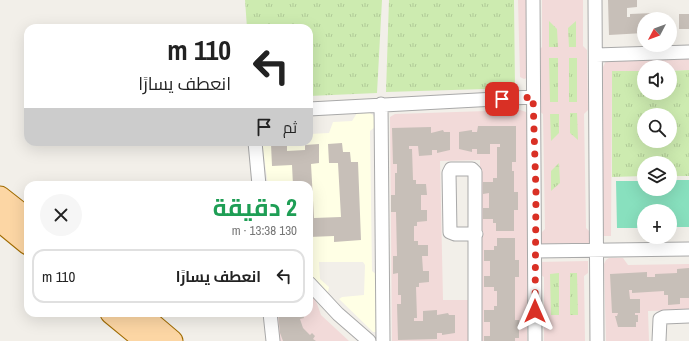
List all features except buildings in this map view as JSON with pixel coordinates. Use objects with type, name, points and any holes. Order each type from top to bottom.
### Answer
[{"type":"main road","points":[[0,197],[24,215]]},
{"type":"main road","points":[[0,222],[24,241]]},
{"type":"main road","points":[[117,317],[145,341]]},
{"type":"main road","points":[[144,317],[172,341]]},
{"type":"street","points":[[533,0],[536,251],[535,341]]},
{"type":"street","points":[[595,0],[597,341]]},
{"type":"street","points":[[596,55],[689,52]]},
{"type":"street","points":[[313,109],[533,97]]},
{"type":"street","points":[[381,104],[383,341]]},
{"type":"street","points":[[255,146],[259,181]]},
{"type":"street","points":[[475,341],[476,234],[474,170],[451,169],[449,173],[450,232],[455,234],[476,234]]},
{"type":"street","points":[[536,251],[689,249]]},
{"type":"street","points":[[313,287],[338,314],[369,341]]},
{"type":"street","points":[[659,341],[660,319],[664,317],[689,316]]},
{"type":"street","points":[[271,317],[274,341]]},
{"type":"shaded area","points":[[518,0],[526,0],[527,78],[524,79],[520,77]]},
{"type":"shaded area","points":[[542,0],[583,0],[583,46],[587,50],[588,110],[584,114],[586,228],[590,232],[590,243],[541,244],[541,233],[545,229],[543,114],[539,111],[538,51],[542,47]]},
{"type":"shaded area","points":[[689,58],[689,70],[677,71],[677,60],[637,60],[637,71],[612,71],[611,236],[603,236],[603,67],[606,61]]},
{"type":"shaded area","points":[[520,110],[526,112],[529,119],[527,341],[480,341],[480,160],[440,161],[443,300],[468,300],[470,304],[469,341],[392,341],[390,117],[395,114]]},
{"type":"shaded area","points":[[368,112],[373,115],[375,119],[375,127],[370,131],[372,271],[377,275],[376,332],[373,332],[339,299],[342,297],[364,295],[365,265],[363,262],[319,262],[320,279],[329,287],[328,292],[313,277],[313,181],[267,181],[263,146],[313,146],[313,134],[329,133],[333,122],[352,121],[357,113]]},
{"type":"shaded area","points":[[609,258],[623,258],[628,265],[689,264],[689,310],[648,311],[649,341],[606,341],[604,264]]},
{"type":"shaded area","points":[[588,261],[588,273],[584,276],[585,341],[544,341],[544,277],[539,274],[539,262]]},
{"type":"shaded area","points":[[313,297],[321,315],[349,341],[278,341],[275,317],[313,317]]},
{"type":"green space","points":[[245,0],[382,0],[377,93],[313,96],[313,24],[247,24]]},
{"type":"green space","points":[[389,0],[514,0],[515,88],[386,92]]},
{"type":"green space","points":[[549,21],[557,29],[558,47],[549,47]]},
{"type":"green space","points":[[576,21],[576,47],[569,47],[568,28]]},
{"type":"green space","points":[[549,58],[558,58],[558,102],[550,102]]},
{"type":"green space","points":[[569,58],[577,58],[577,102],[569,102]]},
{"type":"green space","points":[[689,70],[689,176],[677,176],[677,156],[637,156],[637,176],[612,177],[612,71],[637,71],[637,100],[677,100],[677,71]]},
{"type":"green space","points":[[570,113],[577,113],[578,140],[570,133]]},
{"type":"green space","points":[[550,114],[559,114],[559,133],[551,141]]},
{"type":"green space","points":[[559,163],[560,183],[551,191],[551,171]]},
{"type":"green space","points":[[677,180],[689,180],[689,227],[677,227],[677,204],[637,204],[637,228],[617,228],[616,181],[637,181],[637,196],[677,196]]},
{"type":"green space","points":[[559,273],[559,315],[551,315],[550,274]]},
{"type":"green space","points":[[570,273],[577,273],[578,315],[570,315]]},
{"type":"route","points":[[502,99],[533,97],[536,193],[535,311]]}]
